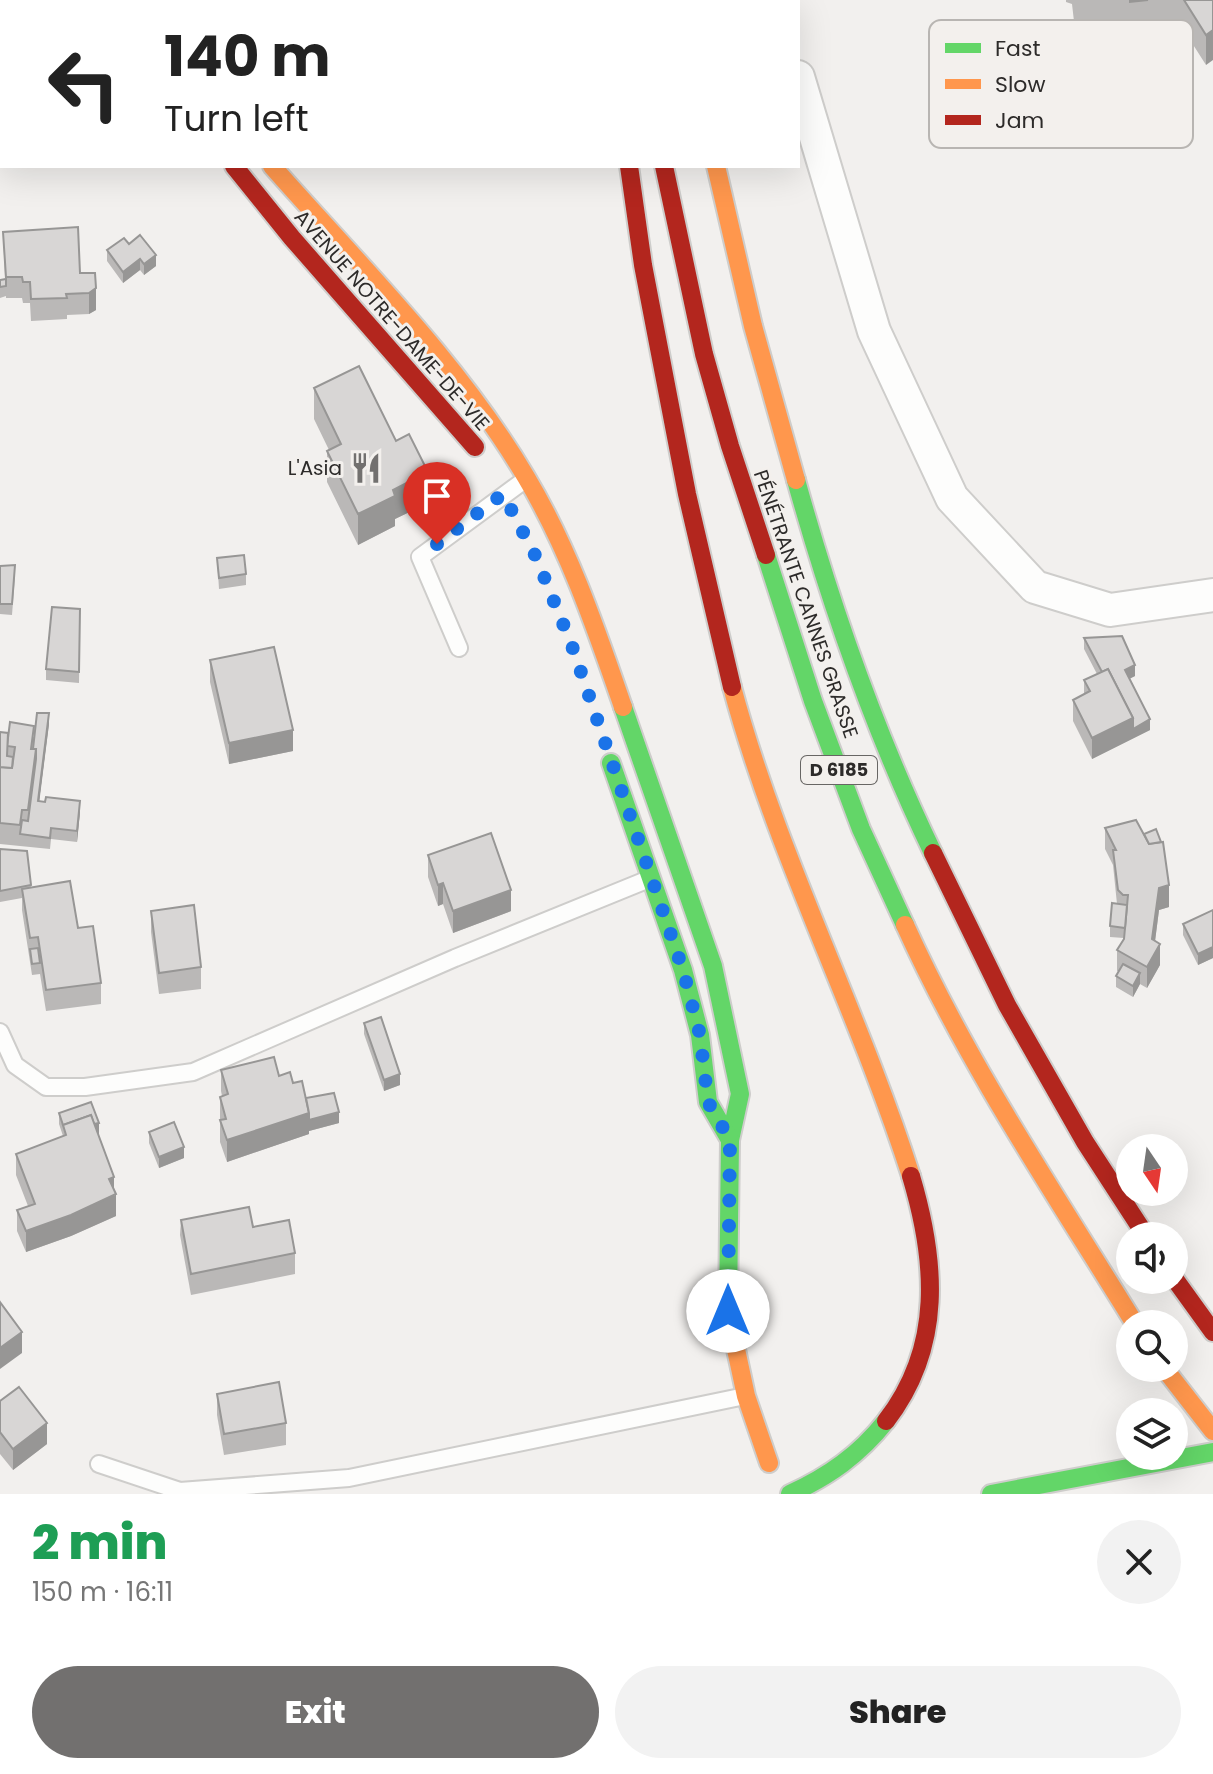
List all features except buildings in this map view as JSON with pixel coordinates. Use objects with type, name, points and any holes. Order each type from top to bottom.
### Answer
[{"type":"main road","name":"AVENUE NOTRE-DAME-DE-VIE","points":[[235,168],[272,217],[434,397],[481,458]]},
{"type":"main road","name":"AVENUE NOTRE-DAME-DE-VIE","points":[[274,168],[455,373],[497,431],[527,478],[559,539],[598,636],[713,966],[740,1094],[730,1140],[728,1311],[746,1396],[769,1463]]},
{"type":"main road","points":[[629,168],[687,496],[723,656],[752,761],[864,1038],[899,1139],[925,1235],[932,1287],[926,1335],[915,1372],[900,1404],[879,1431],[827,1477],[790,1494]]},
{"type":"main road","name":"PÉNÉTRANTE CANNES GRASSE","points":[[664,168],[704,354],[730,446],[813,701],[861,829],[921,961],[1000,1104],[1126,1310]]},
{"type":"main road","name":"PÉNÉTRANTE CANNES GRASSE","points":[[716,168],[753,326],[818,558],[901,787],[1007,1005],[1085,1142],[1137,1222]]},
{"type":"main road","points":[[606,748],[683,970],[700,1035],[708,1102],[730,1140]]},
{"type":"main road","points":[[1186,1294],[1213,1332]]},
{"type":"main road","points":[[1175,1382],[1213,1431]]},
{"type":"main road","points":[[991,1494],[1213,1452]]},
{"type":"street","points":[[800,84],[874,331],[952,498],[1035,587],[1110,610],[1213,595]]},
{"type":"lane","points":[[459,648],[420,557],[527,478]]},
{"type":"lane","points":[[0,1032],[15,1065],[46,1087],[85,1087],[193,1072],[455,958],[680,867]]},
{"type":"lane","points":[[99,1464],[180,1491],[349,1478],[746,1396]]},
{"type":"traffic: fast","points":[[796,480],[856,670],[892,763],[933,853]]},
{"type":"traffic: fast","points":[[766,555],[813,701],[861,829],[905,925]]},
{"type":"traffic: fast","points":[[623,707],[713,966],[740,1094],[730,1140],[728,1311],[734,1340]]},
{"type":"traffic: fast","points":[[611,763],[683,970],[700,1035],[708,1102],[730,1140]]},
{"type":"traffic: fast","points":[[790,1494],[842,1464],[886,1421]]},
{"type":"traffic: fast","points":[[991,1494],[1213,1452]]},
{"type":"traffic: slow","points":[[274,168],[439,354],[499,435],[556,532],[592,619],[623,707]]},
{"type":"traffic: slow","points":[[716,168],[753,326],[796,480]]},
{"type":"traffic: slow","points":[[732,687],[750,749],[794,872],[867,1053],[911,1176]]},
{"type":"traffic: slow","points":[[905,925],[984,1078],[1126,1310]]},
{"type":"traffic: slow","points":[[734,1340],[746,1396],[769,1463]]},
{"type":"traffic: slow","points":[[1175,1382],[1213,1431]]},
{"type":"traffic: jam","points":[[236,168],[292,238],[475,447]]},
{"type":"traffic: jam","points":[[629,168],[643,265],[687,494],[732,687]]},
{"type":"traffic: jam","points":[[664,168],[704,354],[766,555]]},
{"type":"traffic: jam","points":[[933,853],[1007,1005],[1085,1142],[1137,1222]]},
{"type":"traffic: jam","points":[[886,1421],[905,1392],[918,1363],[930,1302],[926,1239],[911,1176]]},
{"type":"traffic: jam","points":[[1186,1294],[1213,1332]]},
{"type":"place","name":"L'Asia","points":[[366,468]]},
{"type":"route","points":[[437,544],[503,494],[536,557],[572,646],[683,970],[700,1035],[708,1102],[730,1140],[728,1311]]}]
